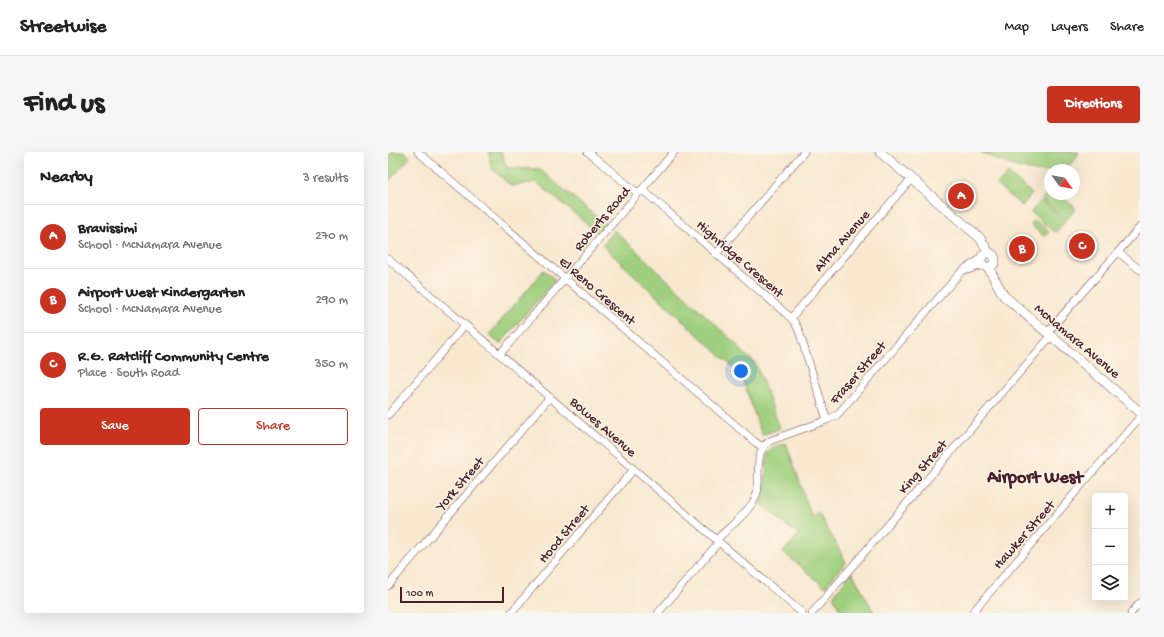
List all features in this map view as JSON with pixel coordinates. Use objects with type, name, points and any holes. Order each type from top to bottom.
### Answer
[{"type":"street","name":"El Reno Crescent","points":[[418,152],[755,442],[763,447]]},
{"type":"street","name":"Highridge Crescent","points":[[588,152],[635,191],[645,192],[795,322],[827,420]]},
{"type":"street","name":"Roberts Road","points":[[500,354],[674,152]]},
{"type":"street","points":[[716,254],[804,152]]},
{"type":"street","name":"McNamara Avenue","points":[[880,152],[974,233],[1004,296],[1140,412]]},
{"type":"street","name":"Altna Avenue","points":[[791,318],[911,179]]},
{"type":"street","name":"King Street","points":[[812,613],[1140,227]]},
{"type":"street","points":[[1118,252],[1140,270]]},
{"type":"street","name":"Bowes Avenue","points":[[388,259],[802,613]]},
{"type":"street","name":"Fraser Street","points":[[763,447],[772,440],[837,415],[960,273],[987,261]]},
{"type":"street","points":[[388,415],[465,325]]},
{"type":"street","name":"York Street","points":[[388,586],[550,397]]},
{"type":"street","name":"Hawker Street","points":[[972,613],[1140,417]]},
{"type":"street","points":[[658,613],[752,504],[756,497],[758,487],[760,453],[763,447]]},
{"type":"street","name":"Hood Street","points":[[511,613],[634,469]]},
{"type":"street","points":[[1131,613],[1140,603]]},
{"type":"green space","points":[[388,152],[405,152],[410,157],[388,182]]},
{"type":"green space","points":[[489,152],[501,152],[507,168],[539,169],[605,224],[598,233],[536,182],[511,186],[491,168]]},
{"type":"green space","points":[[981,152],[1079,152],[1070,164],[1044,164],[1044,171],[1027,170],[1003,162]]},
{"type":"green space","points":[[1008,173],[1032,194],[1022,206],[997,185]]},
{"type":"green space","points":[[1044,197],[1044,200],[1066,200],[1076,209],[1066,220],[1042,199]]},
{"type":"green space","points":[[1041,200],[1065,221],[1055,233],[1031,212]]},
{"type":"green space","points":[[1035,220],[1049,232],[1045,237],[1031,225]]},
{"type":"green space","points":[[614,230],[735,343],[744,354],[755,362],[780,428],[762,435],[741,375],[602,245]]},
{"type":"green space","points":[[544,270],[555,280],[500,344],[489,335]]},
{"type":"green space","points":[[786,443],[812,518],[818,512],[846,562],[825,587],[783,552],[799,534],[761,504],[764,494],[768,453],[773,448]]},
{"type":"green space","points":[[852,572],[874,613],[842,613],[833,596]]},
{"type":"place","name":"Bravissimi","points":[[961,196]]},
{"type":"place","name":"R.G. Ratcliff Community Centre","points":[[1082,246]]},
{"type":"place","name":"Airport West Kindergarten","points":[[1022,249]]},
{"type":"district","name":"Airport West","points":[[1035,476]]}]
